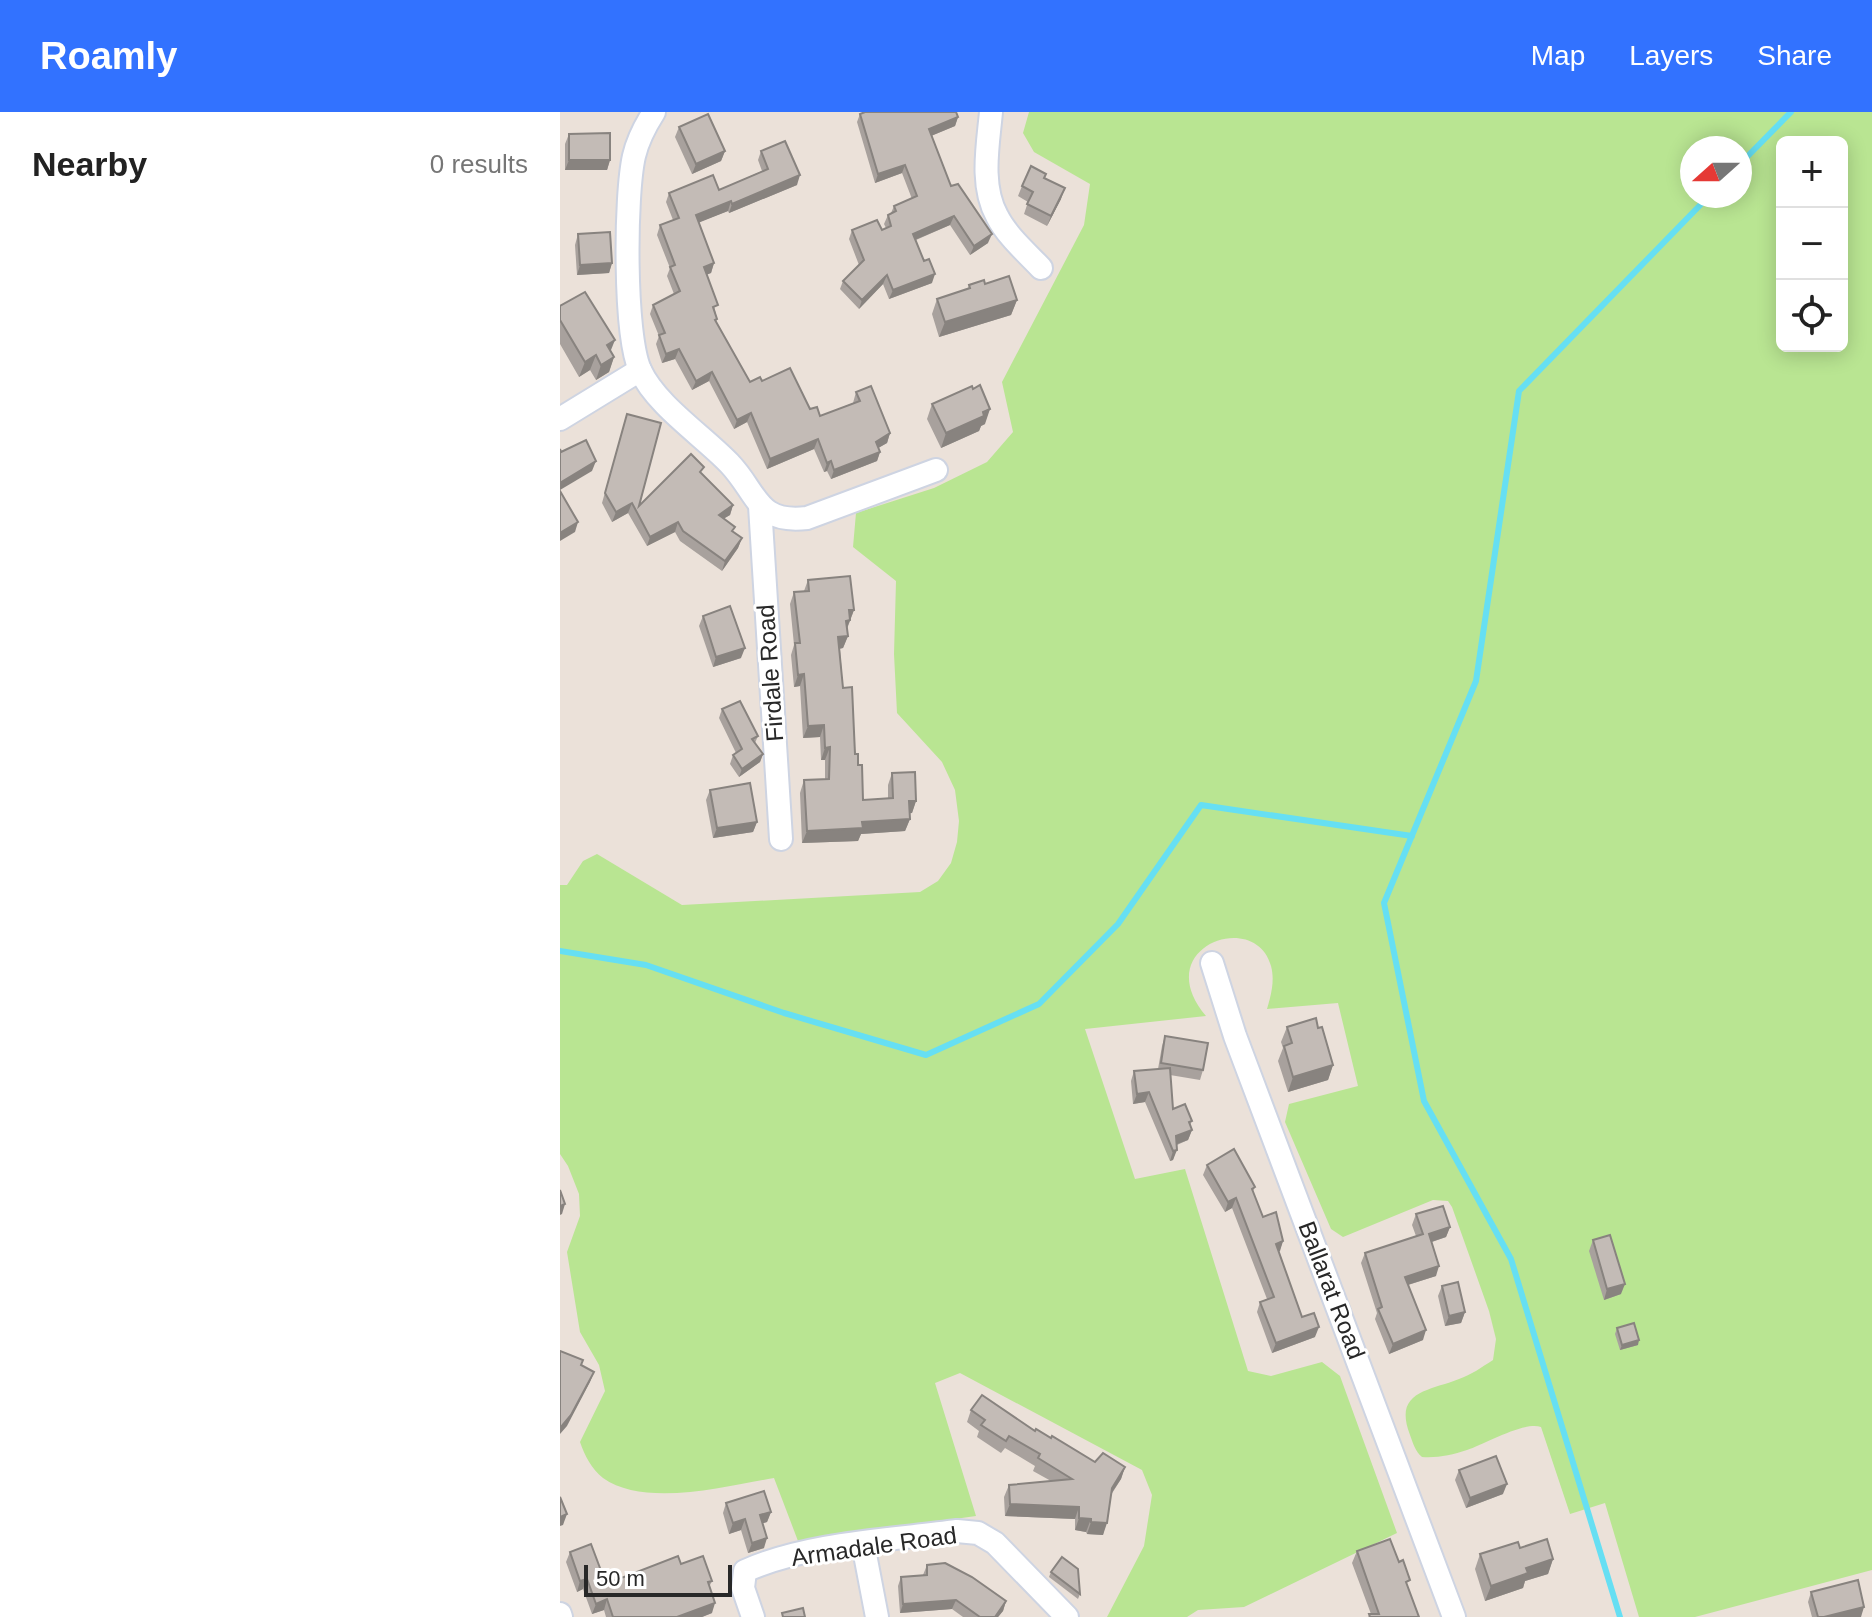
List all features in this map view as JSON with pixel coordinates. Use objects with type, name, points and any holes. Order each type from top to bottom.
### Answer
[{"type":"street","points":[[654,112],[641,132],[629,194],[630,324],[640,370],[666,404],[729,463],[760,506],[773,516],[789,520],[807,518],[936,470]]},
{"type":"street","points":[[991,112],[986,170],[996,215],[1041,268]]},
{"type":"street","points":[[560,419],[640,370]]},
{"type":"street","name":"Firdale Road","points":[[760,506],[781,839]]},
{"type":"street","name":"Ballarat Road","points":[[1212,963],[1235,1036],[1454,1617]]},
{"type":"street","name":"Armadale Road","points":[[753,1617],[743,1588],[745,1571],[764,1563],[863,1544],[957,1531],[978,1533],[995,1543],[1067,1617]]},
{"type":"street","points":[[863,1544],[877,1617]]},
{"type":"green space","points":[[1029,112],[1872,112],[1872,1570],[1695,1617],[1639,1617],[1605,1503],[1570,1514],[1541,1427],[1515,1430],[1450,1455],[1422,1457],[1413,1444],[1406,1420],[1410,1401],[1426,1390],[1463,1377],[1493,1360],[1496,1339],[1452,1207],[1448,1201],[1433,1200],[1343,1237],[1331,1229],[1285,1122],[1289,1104],[1358,1086],[1338,1003],[1267,1009],[1273,983],[1271,966],[1261,949],[1246,940],[1228,938],[1211,944],[1197,955],[1189,971],[1191,992],[1206,1016],[1085,1029],[1135,1179],[1185,1169],[1248,1371],[1271,1376],[1322,1362],[1340,1376],[1397,1533],[1244,1607],[1198,1610],[1187,1617],[1107,1617],[1144,1546],[1152,1495],[1142,1470],[960,1373],[935,1383],[976,1516],[798,1541],[774,1478],[687,1492],[641,1492],[620,1487],[603,1478],[589,1462],[580,1442],[605,1391],[599,1365],[580,1332],[567,1252],[580,1216],[579,1194],[560,1154],[560,885],[567,885],[583,861],[597,854],[682,905],[920,892],[938,881],[951,863],[959,821],[955,790],[942,762],[897,713],[894,654],[896,581],[853,547],[856,513],[934,488],[987,462],[1013,432],[1002,382],[1084,225],[1090,184],[1034,152],[1023,133]]},
{"type":"building","points":[[956,112],[958,117],[929,129],[951,186],[958,184],[992,234],[974,246],[954,216],[913,234],[924,261],[929,259],[935,274],[893,290],[887,275],[862,300],[843,281],[864,260],[852,230],[877,220],[882,230],[891,226],[888,215],[896,211],[894,206],[917,196],[905,165],[878,174],[860,114]]},
{"type":"building","points":[[708,114],[725,151],[696,164],[679,127]]},
{"type":"building","points":[[610,133],[610,160],[569,160],[569,134]]},
{"type":"building","points":[[785,141],[800,175],[732,204],[731,201],[696,215],[714,263],[704,267],[718,305],[713,307],[715,320],[750,382],[760,377],[762,381],[790,368],[810,409],[817,407],[820,416],[860,401],[856,392],[871,386],[890,433],[876,442],[880,452],[834,470],[831,461],[827,463],[818,439],[770,459],[751,413],[737,420],[712,372],[696,381],[679,349],[666,354],[659,335],[665,333],[653,305],[680,291],[670,267],[675,265],[660,225],[679,218],[669,193],[713,175],[719,190],[768,169],[761,151]]},
{"type":"building","points":[[1031,166],[1046,174],[1044,178],[1065,188],[1051,216],[1027,204],[1033,192],[1022,186]]},
{"type":"building","points":[[610,232],[612,263],[580,265],[578,234]]},
{"type":"building","points":[[1009,276],[1017,300],[945,322],[937,299],[984,280],[985,284]]},
{"type":"building","points":[[585,292],[615,340],[607,345],[614,357],[601,365],[596,355],[585,362],[560,320],[560,306]]},
{"type":"building","points":[[980,385],[990,409],[983,412],[984,416],[946,433],[932,404]]},
{"type":"building","points":[[627,414],[661,423],[639,506],[691,454],[704,467],[700,472],[733,505],[719,515],[735,527],[732,531],[742,538],[725,561],[683,531],[678,522],[650,537],[632,503],[616,512],[605,493]]},
{"type":"building","points":[[586,440],[596,461],[560,483],[560,449],[561,452]]},
{"type":"building","points":[[560,491],[578,522],[560,533]]},
{"type":"building","points":[[850,576],[854,610],[849,610],[850,620],[846,621],[848,636],[838,637],[843,688],[852,687],[855,754],[858,754],[858,765],[862,765],[863,800],[893,798],[892,773],[915,772],[916,801],[909,801],[910,819],[862,822],[863,828],[807,831],[804,780],[829,779],[830,747],[825,748],[824,725],[808,726],[804,674],[798,675],[795,643],[800,643],[794,592],[809,591],[808,580]]},
{"type":"building","points":[[730,606],[745,648],[716,657],[703,616]]},
{"type":"building","points":[[740,701],[758,736],[752,739],[763,754],[742,769],[733,755],[742,749],[722,709]]},
{"type":"building","points":[[750,783],[757,822],[717,828],[710,790]]},
{"type":"building","points":[[1316,1018],[1318,1028],[1322,1027],[1333,1065],[1293,1077],[1284,1046],[1292,1043],[1287,1027]]},
{"type":"building","points":[[1165,1036],[1208,1043],[1203,1070],[1161,1063]]},
{"type":"building","points":[[1170,1068],[1173,1109],[1185,1104],[1192,1121],[1189,1122],[1192,1130],[1176,1136],[1177,1150],[1173,1151],[1149,1092],[1137,1094],[1134,1071]]},
{"type":"building","points":[[1234,1149],[1255,1187],[1252,1189],[1263,1217],[1276,1212],[1283,1241],[1276,1244],[1302,1317],[1314,1313],[1319,1327],[1276,1343],[1260,1302],[1274,1297],[1236,1198],[1228,1202],[1207,1165]]},
{"type":"building","points":[[1443,1206],[1450,1227],[1429,1234],[1439,1266],[1405,1277],[1426,1330],[1393,1344],[1378,1309],[1382,1307],[1365,1253],[1423,1234],[1416,1214]]},
{"type":"building","points":[[1610,1235],[1625,1284],[1607,1289],[1593,1240]]},
{"type":"building","points":[[1458,1282],[1465,1312],[1449,1316],[1442,1286]]},
{"type":"building","points":[[1634,1323],[1639,1340],[1622,1345],[1617,1328]]},
{"type":"building","points":[[560,1351],[583,1360],[581,1365],[594,1372],[571,1415],[560,1428]]},
{"type":"building","points":[[982,1395],[1035,1431],[1052,1436],[1095,1462],[1103,1453],[1125,1467],[1112,1488],[1107,1523],[1079,1518],[1079,1507],[1010,1504],[1009,1485],[1072,1479],[1038,1458],[1040,1454],[1009,1436],[1006,1441],[981,1425],[985,1420],[971,1410]]},
{"type":"building","points":[[1496,1456],[1507,1484],[1470,1498],[1459,1470]]},
{"type":"building","points":[[764,1491],[771,1512],[760,1515],[767,1538],[752,1543],[745,1519],[733,1523],[726,1503]]},
{"type":"building","points":[[560,1497],[567,1514],[560,1517]]},
{"type":"building","points":[[1390,1539],[1399,1562],[1403,1560],[1410,1580],[1406,1582],[1419,1617],[1370,1617],[1369,1614],[1379,1614],[1357,1551]]},
{"type":"building","points":[[1547,1539],[1553,1559],[1526,1568],[1528,1573],[1491,1586],[1480,1554],[1518,1542],[1520,1548]]},
{"type":"building","points":[[591,1544],[606,1584],[678,1556],[681,1564],[703,1556],[712,1581],[708,1582],[715,1603],[677,1617],[613,1617],[607,1599],[596,1604],[587,1579],[580,1581],[570,1552]]},
{"type":"building","points":[[1062,1557],[1078,1569],[1080,1594],[1051,1572]]},
{"type":"building","points":[[945,1563],[1006,1601],[995,1617],[980,1617],[956,1600],[903,1604],[901,1577],[927,1575],[927,1565]]},
{"type":"building","points":[[1858,1580],[1864,1607],[1818,1617],[1811,1592]]},
{"type":"building","points":[[803,1608],[805,1617],[783,1617],[782,1613]]},
{"type":"waterway","points":[[1752,152],[1791,112]]},
{"type":"waterway","points":[[1620,1617],[1511,1259],[1424,1101],[1384,903],[1476,681],[1519,391],[1697,208]]},
{"type":"waterway","points":[[560,951],[646,965],[784,1013],[926,1055],[1039,1004],[1118,924],[1201,805],[1412,836]]}]
